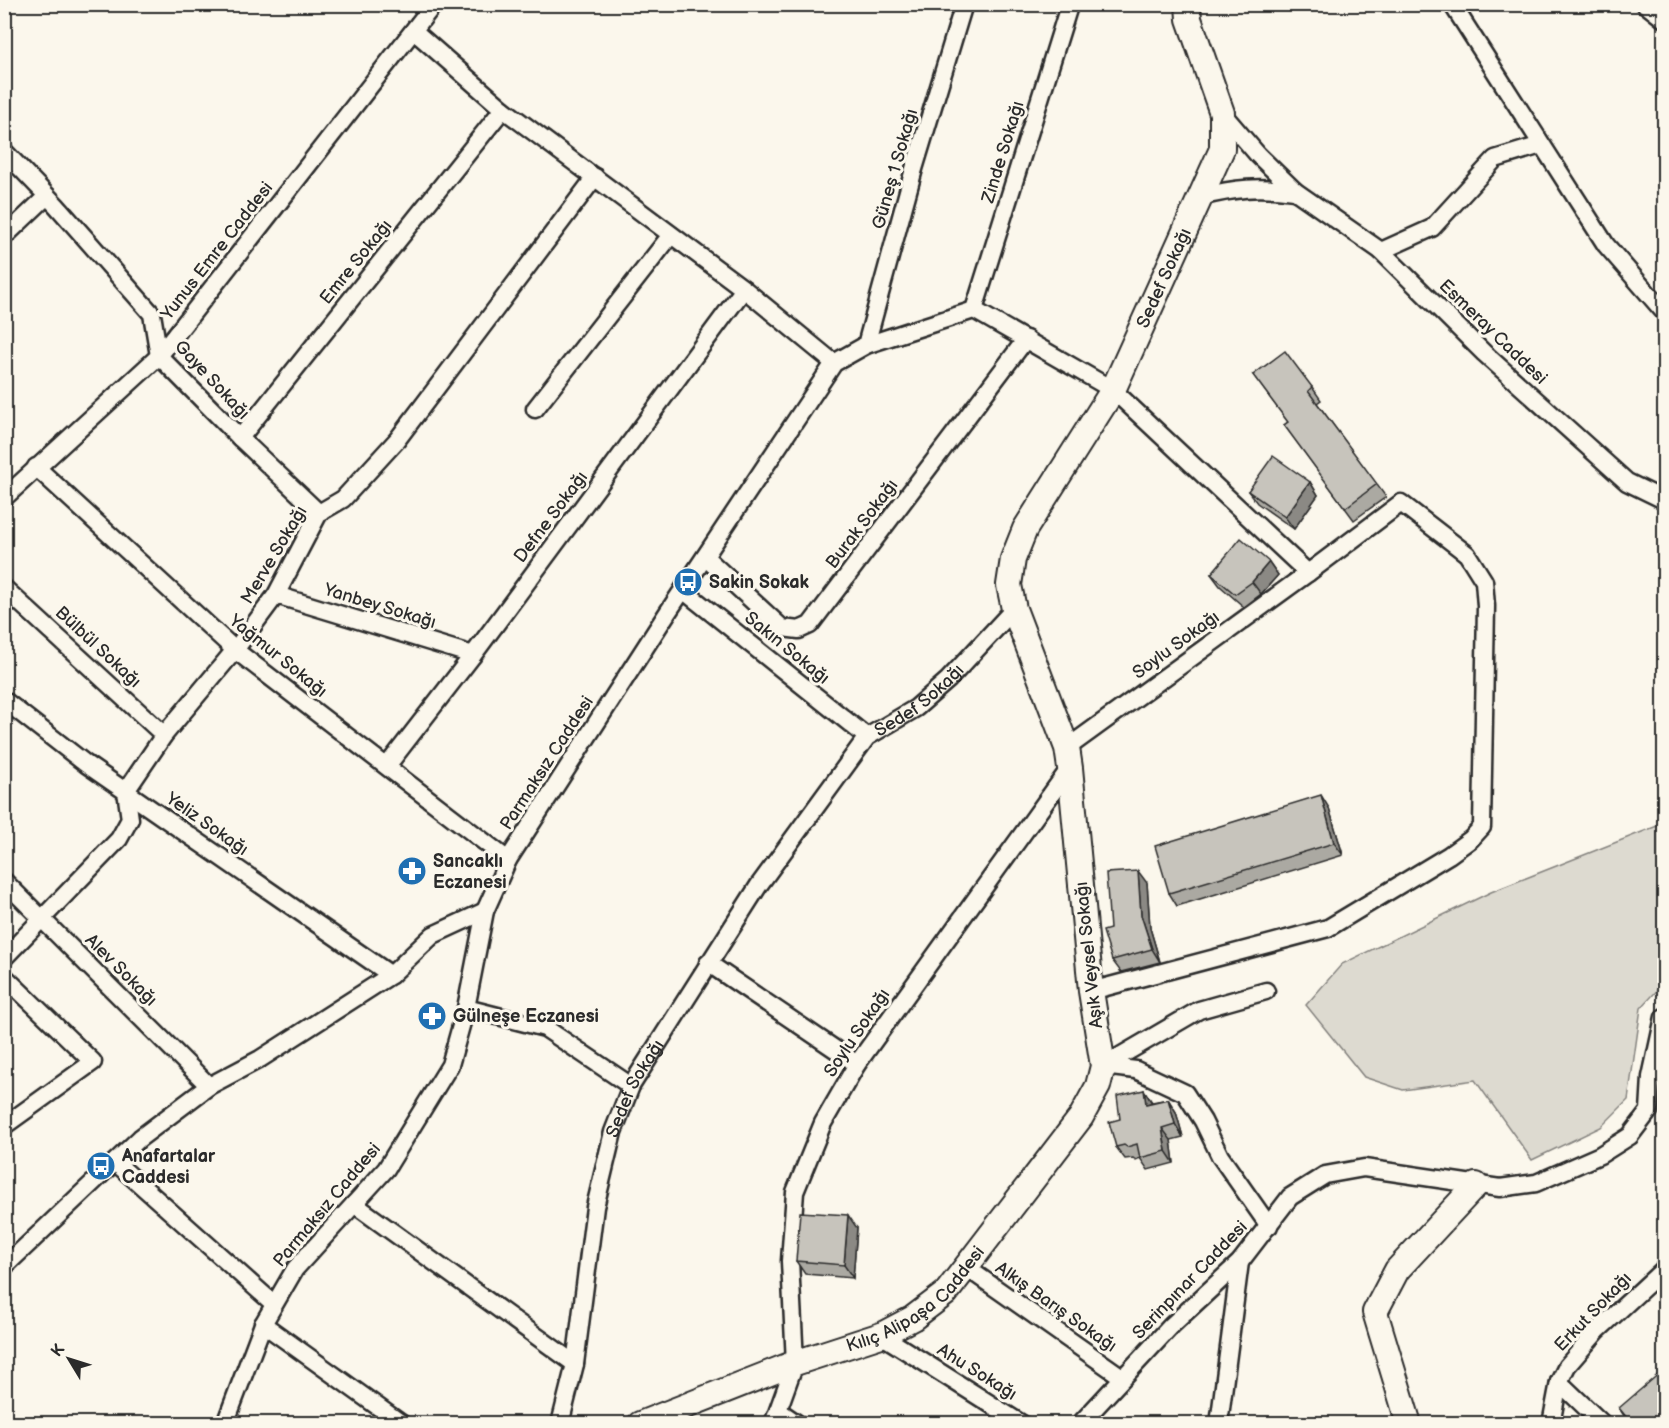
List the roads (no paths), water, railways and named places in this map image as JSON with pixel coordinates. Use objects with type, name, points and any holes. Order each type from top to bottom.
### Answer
[{"type":"street","name":"Yunus Emre Caddesi","points":[[4,498],[159,356],[434,4]]},
{"type":"street","name":"Güneş 1 Sokağı","points":[[866,345],[917,158],[964,4]]},
{"type":"street","name":"Sedef Sokağı","points":[[560,1424],[575,1364],[595,1207],[613,1132],[631,1086],[759,885],[867,737],[916,708],[948,680],[1014,609],[1009,585],[1010,576],[1013,559],[1025,529],[1113,390],[1222,149],[1222,113],[1189,19],[1188,4]]},
{"type":"street","points":[[1452,4],[1606,245],[1665,312]]},
{"type":"street","points":[[1645,4],[1651,11],[1665,19]]},
{"type":"street","name":"Zinde Sokağı","points":[[974,309],[1067,5]]},
{"type":"street","points":[[414,31],[503,109],[744,289],[834,363],[866,345],[974,309],[1113,390],[1308,573]]},
{"type":"street","name":"Emre Sokağı","points":[[240,438],[503,109]]},
{"type":"street","name":"Esmeray Caddesi","points":[[1222,113],[1258,155],[1295,191],[1381,251],[1484,353],[1627,482],[1665,500]]},
{"type":"street","points":[[1381,251],[1432,228],[1495,159],[1541,145]]},
{"type":"street","name":"Gaye Sokağı","points":[[4,151],[152,314],[159,356],[319,513]]},
{"type":"street","name":"Merve Sokağı","points":[[126,791],[164,735],[235,650],[276,595],[319,513],[343,499],[397,440],[595,177]]},
{"type":"street","name":"Esmeray Caddesi","points":[[1200,197],[1231,189],[1265,187],[1295,191]]},
{"type":"street","points":[[4,237],[47,196]]},
{"type":"street","points":[[535,410],[671,235]]},
{"type":"street","name":"Defne Sokağı","points":[[387,766],[473,655],[744,289]]},
{"type":"street","name":"Burak Sokağı","points":[[705,557],[782,628],[799,630],[810,625],[1026,339]]},
{"type":"street","name":"Parmaksız Caddesi","points":[[225,1424],[263,1324],[295,1269],[386,1169],[450,1065],[466,1008],[485,911],[508,860],[834,363]]},
{"type":"street","name":"Yağmur Sokağı","points":[[36,467],[235,650],[508,860]]},
{"type":"street","name":"Soylu Sokağı","points":[[795,1363],[790,1261],[795,1192],[823,1123],[857,1064],[1069,758],[1401,503],[1467,554],[1484,581],[1486,606],[1482,827],[1471,839],[1449,855],[1328,928],[1091,991]]},
{"type":"street","name":"Bülbül Sokağı","points":[[4,588],[164,735]]},
{"type":"street","name":"Sakın Sokağı","points":[[683,590],[867,737]]},
{"type":"street","name":"Yanbey Sokağı","points":[[276,595],[473,655]]},
{"type":"street","name":"Aşık Veysel Sokağı","points":[[1014,609],[1069,758],[1091,991],[1103,1066]]},
{"type":"street","name":"Yeliz Sokağı","points":[[4,700],[86,764],[391,975]]},
{"type":"street","points":[[4,958],[120,839],[130,819],[126,791]]},
{"type":"street","name":"Alev Sokağı","points":[[4,881],[209,1086]]},
{"type":"street","points":[[4,1267],[140,1138],[209,1086],[260,1059],[391,975],[433,935],[485,911]]},
{"type":"street","points":[[708,963],[857,1064]]},
{"type":"street","points":[[4,976],[93,1062],[4,1126]]},
{"type":"street","points":[[1103,1066],[1199,1010],[1266,991]]},
{"type":"street","points":[[466,1008],[545,1028],[631,1086]]},
{"type":"street","name":"Serinpınar Caddesi","points":[[1080,1424],[1172,1325],[1240,1262],[1290,1197],[1325,1175],[1364,1168],[1500,1188],[1536,1184],[1600,1155],[1630,1136],[1649,1111],[1651,1077],[1665,1017]]},
{"type":"street","points":[[1103,1066],[1136,1070],[1185,1094],[1203,1121],[1220,1156],[1269,1226]]},
{"type":"street","name":"Kılıç Alipaşa Caddesi","points":[[640,1424],[795,1363],[881,1335],[913,1318],[946,1293],[1081,1117],[1098,1086],[1103,1066]]},
{"type":"street","points":[[115,1162],[274,1304]]},
{"type":"street","points":[[1409,1424],[1375,1312],[1397,1270],[1476,1185]]},
{"type":"street","points":[[354,1204],[575,1364]]},
{"type":"street","points":[[1219,1424],[1240,1262]]},
{"type":"street","name":"Alkış Barış Sokağı","points":[[967,1268],[1122,1377]]},
{"type":"street","name":"Erkut Sokağı","points":[[1551,1424],[1559,1382],[1567,1366],[1598,1330],[1665,1269]]},
{"type":"street","points":[[263,1324],[402,1424]]},
{"type":"street","name":"Ahu Sokağı","points":[[881,1335],[1022,1424]]},
{"type":"street","points":[[795,1363],[776,1417],[798,1424]]},
{"type":"street","points":[[1559,1382],[1603,1424]]},
{"type":"place","name":"Sakin Sokak","points":[[688,582]]},
{"type":"place","name":"Sancaklı Eczanesi","points":[[412,871]]},
{"type":"place","name":"Gülneşe Eczanesi","points":[[432,1016]]},
{"type":"place","name":"Anafartalar Caddesi","points":[[101,1166]]}]
